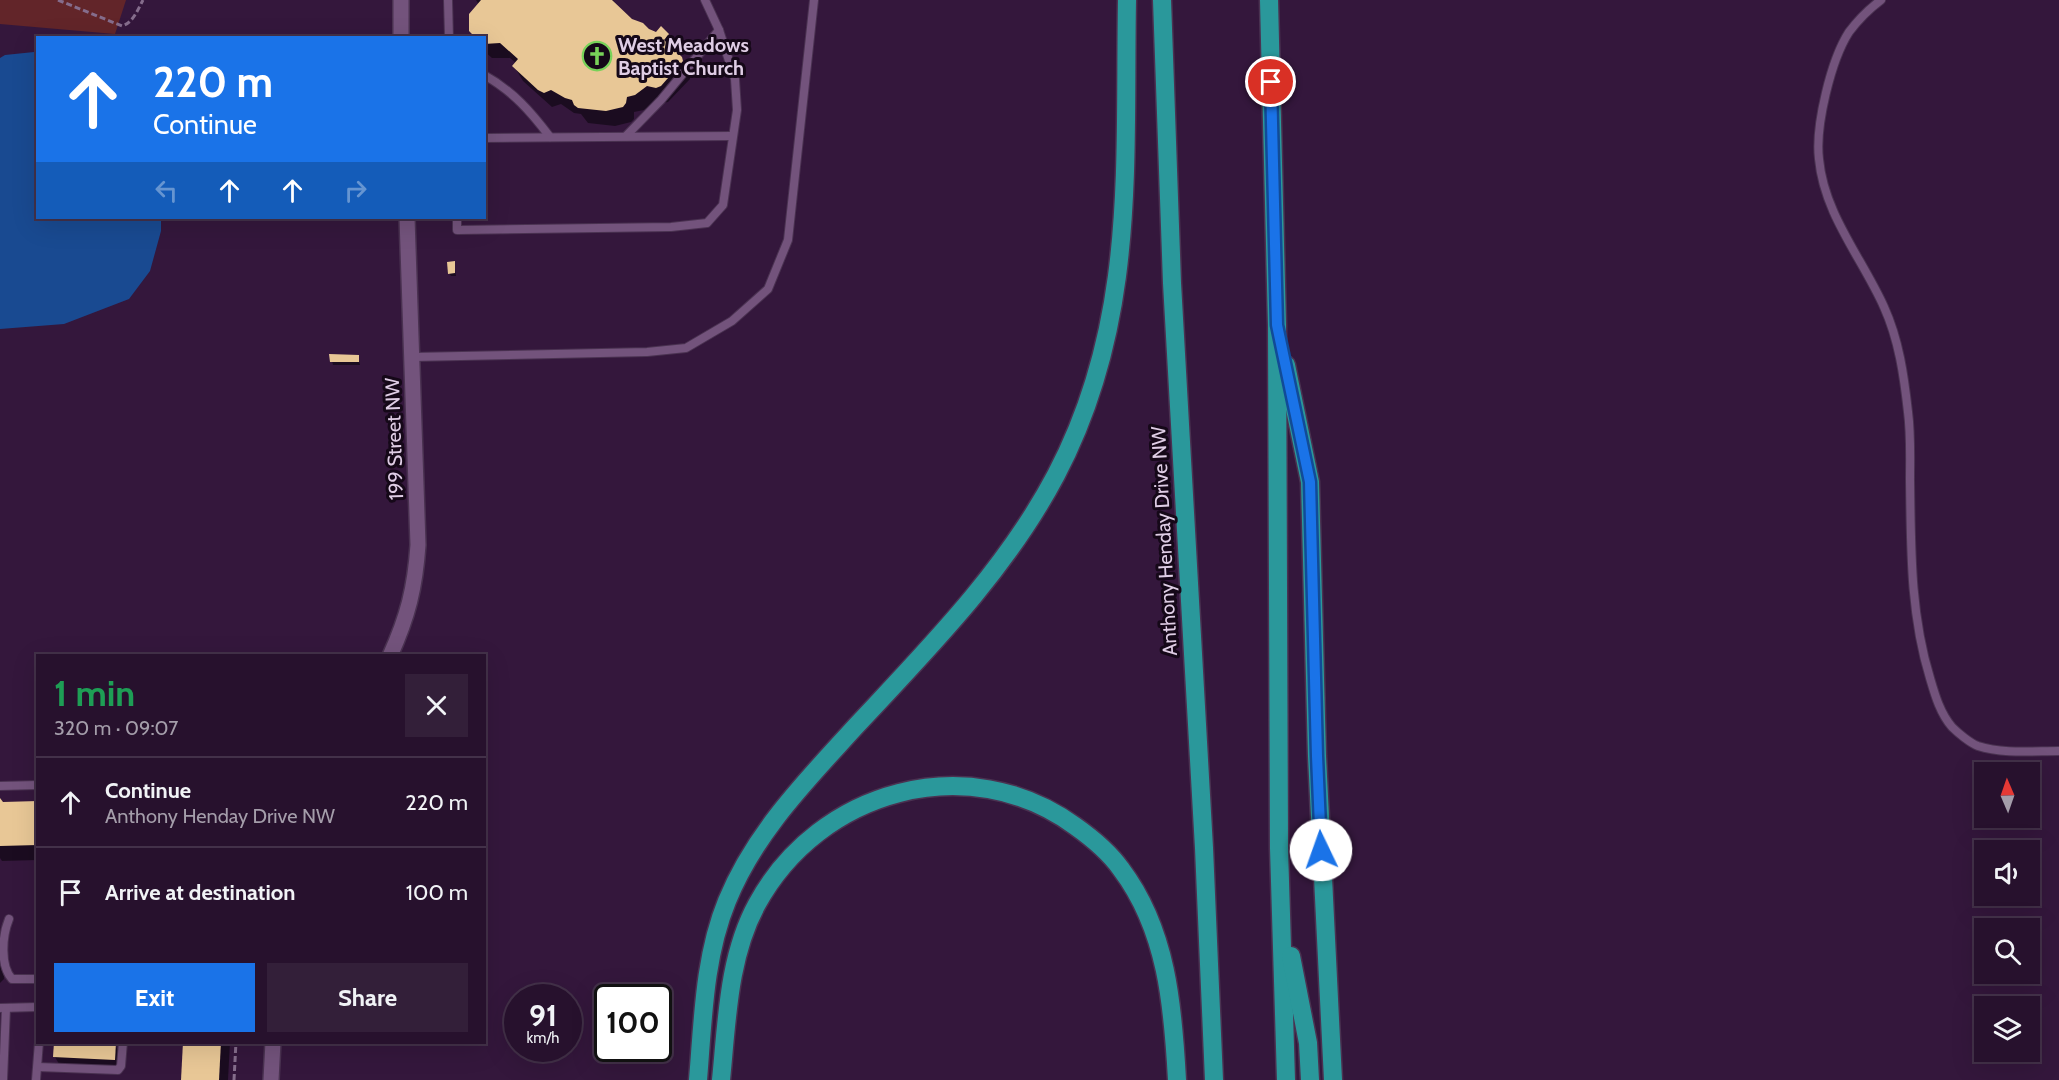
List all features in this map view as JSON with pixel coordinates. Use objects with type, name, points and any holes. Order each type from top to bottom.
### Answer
[{"type":"highway","points":[[698,1080],[708,978],[718,927],[734,885],[754,848],[813,772],[935,641],[1004,558],[1045,494],[1080,423],[1089,400],[1110,325],[1119,268],[1125,178],[1127,0]]},
{"type":"highway","name":"Anthony Henday Drive NW","points":[[1162,0],[1172,283],[1202,813],[1214,1080]]},
{"type":"highway","points":[[1269,0],[1277,325],[1280,899],[1286,1080]]},
{"type":"highway","points":[[1277,325],[1310,482],[1317,756],[1333,1080]]},
{"type":"highway","points":[[721,1080],[728,1007],[741,940],[757,904],[779,870],[808,839],[849,811],[892,794],[913,789],[939,787],[966,787],[994,791],[1041,806],[1085,834],[1120,868],[1146,909],[1163,961],[1173,1019],[1177,1080]]},
{"type":"highway","points":[[1280,899],[1308,1043],[1310,1080]]},
{"type":"highway","points":[[691,1080],[701,1043]]},
{"type":"street","points":[[401,0],[401,36]]},
{"type":"street","name":"199 Street NW","points":[[391,654],[405,623],[412,596],[418,545],[407,219]]},
{"type":"street","points":[[271,1080],[273,1044]]},
{"type":"lane","points":[[448,0],[449,36]]},
{"type":"lane","points":[[457,219],[457,230],[671,227],[706,223],[723,205],[737,110],[735,79],[719,30],[705,0]]},
{"type":"lane","points":[[413,357],[647,352],[686,348],[732,321],[754,302],[768,289],[788,240],[814,0]]},
{"type":"lane","points":[[1881,0],[1869,9],[1848,33],[1836,62],[1822,106],[1818,157],[1824,188],[1843,231],[1884,307],[1896,339],[1903,372],[1909,420],[1911,573],[1916,622],[1937,703],[1952,727],[1976,745],[1998,750],[2059,751]]},
{"type":"lane","points":[[626,136],[661,100],[719,30]]},
{"type":"lane","points":[[486,76],[496,81],[529,109],[550,137]]},
{"type":"lane","points":[[486,138],[732,136]]},
{"type":"lane","points":[[0,786],[36,785]]},
{"type":"lane","points":[[9,919],[3,937],[3,965],[9,977],[20,980],[36,979]]},
{"type":"lane","points":[[20,980],[36,973]]},
{"type":"lane","points":[[3,1080],[3,1008],[36,1007]]},
{"type":"lane","points":[[36,1080],[39,1044]]},
{"type":"lane","points":[[38,1067],[118,1071],[122,1066],[123,1044]]},
{"type":"path","points":[[58,0],[123,26],[128,25],[132,20],[143,0]]},
{"type":"path","points":[[234,1080],[236,1044]]},
{"type":"shaded area","points":[[0,0],[126,0],[115,34],[0,24]]},
{"type":"water","points":[[36,52],[36,219],[161,219],[161,231],[150,271],[129,299],[64,324],[0,329],[0,58],[5,55]]},
{"type":"building","name":"West Meadows Baptist Church","points":[[481,0],[612,0],[632,19],[643,23],[649,29],[656,32],[661,26],[669,34],[664,40],[682,57],[683,61],[661,86],[656,88],[647,86],[635,95],[627,97],[623,107],[606,111],[578,108],[572,100],[551,90],[544,93],[538,90],[512,66],[518,59],[500,43],[486,44],[486,36],[474,36],[469,31],[469,14]]},
{"type":"building","points":[[455,261],[455,273],[448,274],[447,262]]},
{"type":"building","points":[[329,354],[359,355],[359,362],[330,362]]},
{"type":"building","points":[[0,798],[3,802],[36,801],[36,845],[0,846]]},
{"type":"building","points":[[54,1044],[116,1044],[115,1060],[53,1057]]},
{"type":"building","points":[[183,1044],[221,1044],[219,1080],[181,1080]]},
{"type":"place","name":"West Meadows Baptist Church","points":[[597,56]]},
{"type":"route","points":[[1271,82],[1277,325],[1310,482],[1321,850]]}]
